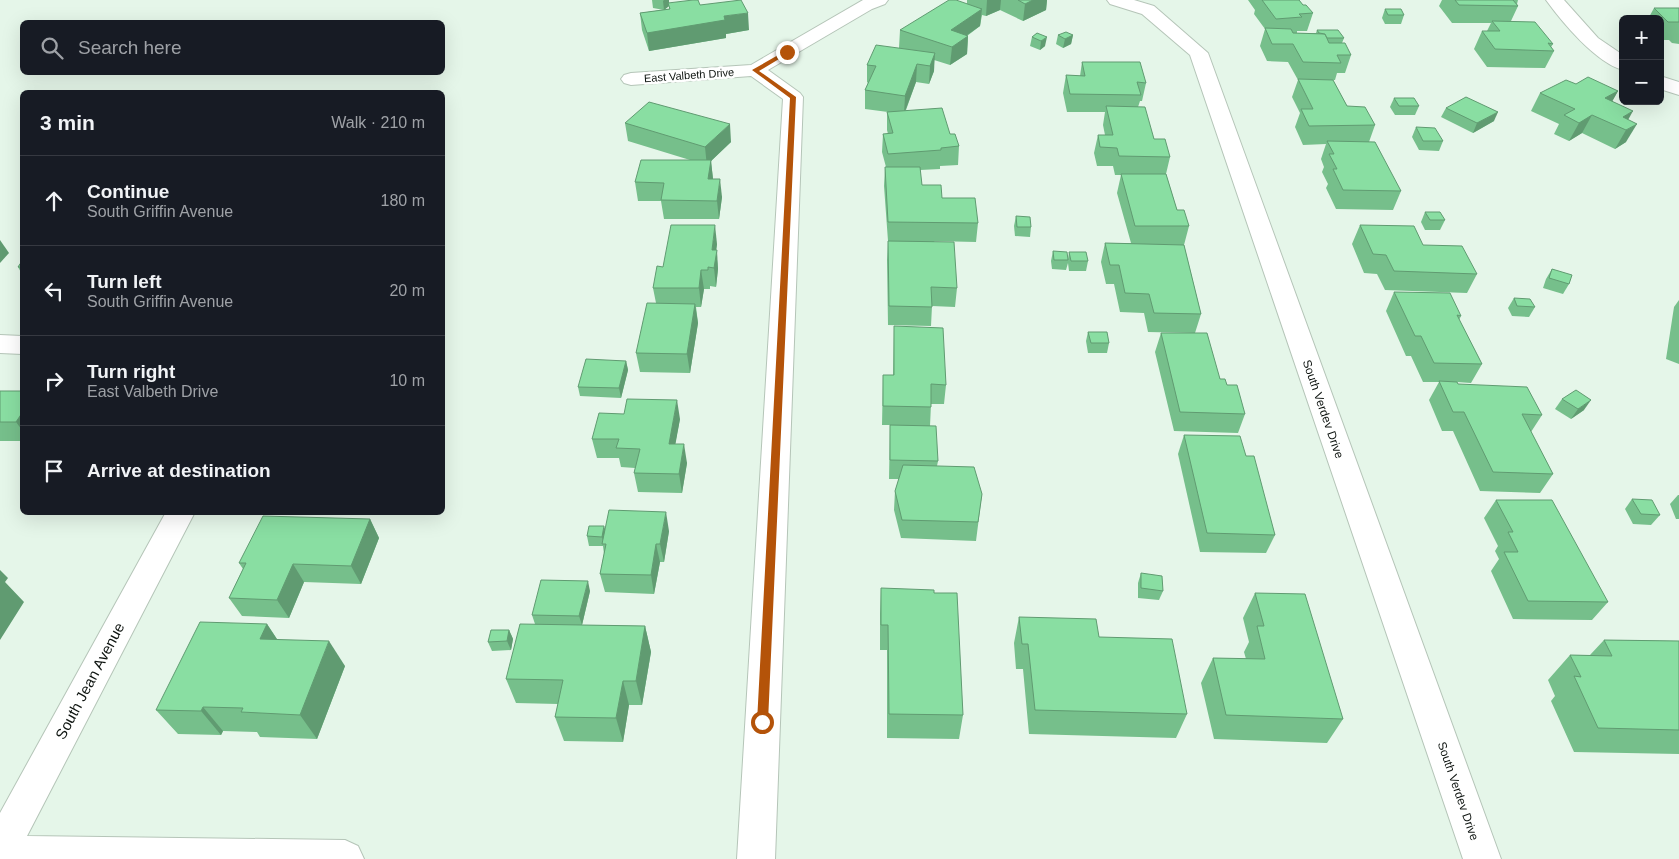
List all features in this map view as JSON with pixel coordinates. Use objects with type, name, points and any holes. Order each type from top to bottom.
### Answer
[{"type":"street","name":"East Valbeth Drive","points":[[631,79],[755,70],[866,5],[879,0]]},
{"type":"street","name":"South Verdev Drive","points":[[1116,0],[1148,10],[1198,53],[1482,859]]},
{"type":"street","points":[[1555,0],[1591,42],[1619,61]]},
{"type":"street","points":[[755,70],[793,97],[756,859]]},
{"type":"street","points":[[1664,84],[1679,90]]},
{"type":"street","points":[[0,344],[20,344]]},
{"type":"street","name":"South Jean Avenue","points":[[0,850],[179,515]]},
{"type":"street","points":[[0,854],[345,859]]},
{"type":"building","points":[[698,0],[700,5],[741,0],[748,13],[724,16],[725,20],[647,33],[640,13],[670,9],[668,3]]},
{"type":"building","points":[[949,0],[956,0],[982,9],[951,30],[968,36],[952,47],[900,30]]},
{"type":"building","points":[[1018,0],[1033,0],[1025,4]]},
{"type":"building","points":[[1262,0],[1299,0],[1313,13],[1299,14],[1302,17],[1276,19]]},
{"type":"building","points":[[1455,0],[1513,0],[1518,6],[1459,5]]},
{"type":"building","points":[[1654,8],[1679,8],[1679,22],[1668,22],[1664,15],[1661,15]]},
{"type":"building","points":[[1385,9],[1401,9],[1404,15],[1388,15]]},
{"type":"building","points":[[1492,21],[1535,22],[1553,44],[1548,43],[1554,51],[1495,49],[1482,31],[1500,31]]},
{"type":"building","points":[[1265,28],[1291,29],[1293,33],[1325,34],[1329,43],[1345,43],[1351,55],[1337,55],[1341,63],[1303,62],[1293,44],[1272,44]]},
{"type":"building","points":[[1317,30],[1338,30],[1344,38],[1327,38],[1325,34],[1319,33]]},
{"type":"building","points":[[1066,32],[1073,35],[1065,39],[1058,35]]},
{"type":"building","points":[[1037,33],[1047,37],[1041,41],[1032,37]]},
{"type":"building","points":[[876,45],[935,53],[930,66],[917,64],[905,96],[865,90],[876,66],[867,65]]},
{"type":"building","points":[[1082,62],[1140,62],[1146,83],[1137,82],[1141,95],[1070,94],[1066,75],[1085,76]]},
{"type":"building","points":[[1588,77],[1618,91],[1605,98],[1633,111],[1623,117],[1637,124],[1626,130],[1592,115],[1579,123],[1564,115],[1575,109],[1540,93],[1566,80],[1576,84]]},
{"type":"building","points":[[1298,79],[1333,80],[1347,106],[1365,107],[1375,125],[1309,126],[1301,109],[1313,109]]},
{"type":"building","points":[[1466,97],[1498,112],[1477,123],[1446,108]]},
{"type":"building","points":[[1394,98],[1414,98],[1419,106],[1399,106]]},
{"type":"building","points":[[649,102],[730,124],[705,147],[625,123]]},
{"type":"building","points":[[1106,106],[1145,107],[1154,139],[1165,139],[1170,157],[1119,156],[1117,148],[1100,147],[1098,135],[1113,135]]},
{"type":"building","points":[[942,108],[950,134],[955,134],[959,146],[941,148],[941,150],[888,154],[883,134],[893,133],[887,112]]},
{"type":"building","points":[[1416,127],[1435,128],[1443,141],[1423,141]]},
{"type":"building","points":[[1327,141],[1375,142],[1401,191],[1343,190],[1333,169],[1337,169],[1329,154],[1334,154]]},
{"type":"building","points":[[641,160],[711,160],[708,179],[720,179],[717,201],[661,200],[664,183],[635,182]]},
{"type":"building","points":[[885,167],[920,167],[922,185],[941,185],[942,198],[975,198],[978,223],[888,222]]},
{"type":"building","points":[[1121,174],[1166,174],[1177,210],[1184,210],[1189,226],[1135,226]]},
{"type":"building","points":[[1425,212],[1440,212],[1445,220],[1430,220]]},
{"type":"building","points":[[1016,216],[1030,217],[1031,227],[1017,227]]},
{"type":"building","points":[[671,225],[715,225],[712,250],[717,250],[714,268],[708,267],[708,270],[701,270],[699,288],[653,288],[657,266],[663,267]]},
{"type":"building","points":[[1360,225],[1414,226],[1423,245],[1462,246],[1477,274],[1394,271],[1386,255],[1373,254]]},
{"type":"building","points":[[888,241],[954,242],[957,288],[931,287],[932,307],[889,306]]},
{"type":"building","points":[[1105,243],[1184,245],[1201,314],[1154,313],[1149,294],[1125,293],[1119,265],[1110,265]]},
{"type":"building","points":[[1053,251],[1067,252],[1068,260],[1054,260]]},
{"type":"building","points":[[1069,252],[1086,252],[1088,261],[1071,261]]},
{"type":"building","points":[[1552,269],[1572,275],[1569,284],[1549,278]]},
{"type":"building","points":[[1394,292],[1450,293],[1461,316],[1457,315],[1482,364],[1434,363],[1421,336],[1415,336]]},
{"type":"building","points":[[1514,298],[1530,299],[1535,307],[1517,306]]},
{"type":"building","points":[[647,303],[695,304],[687,354],[636,353]]},
{"type":"building","points":[[894,326],[943,328],[946,385],[931,384],[931,407],[883,406],[883,375],[894,375]]},
{"type":"building","points":[[1088,332],[1107,332],[1109,343],[1091,343]]},
{"type":"building","points":[[1161,333],[1207,333],[1220,379],[1225,379],[1227,385],[1237,385],[1245,414],[1180,412]]},
{"type":"building","points":[[586,359],[626,361],[619,388],[578,387]]},
{"type":"building","points":[[1439,381],[1457,382],[1458,384],[1527,387],[1542,415],[1522,414],[1553,474],[1493,472],[1464,412],[1453,412]]},
{"type":"building","points":[[1576,390],[1591,400],[1578,409],[1562,399]]},
{"type":"building","points":[[0,391],[20,391],[20,416],[16,422],[0,422]]},
{"type":"building","points":[[627,399],[677,400],[669,444],[684,444],[679,474],[634,473],[640,449],[616,448],[619,439],[592,439],[599,413],[624,414]]},
{"type":"building","points":[[890,425],[936,426],[938,461],[890,460]]},
{"type":"building","points":[[1184,435],[1240,436],[1246,456],[1254,456],[1275,535],[1207,533]]},
{"type":"building","points":[[903,465],[974,467],[982,494],[978,522],[902,520],[895,491]]},
{"type":"building","points":[[1632,499],[1652,500],[1660,515],[1641,514]]},
{"type":"building","points":[[1496,500],[1552,500],[1608,602],[1528,601],[1504,552],[1518,552],[1508,532],[1513,532]]},
{"type":"building","points":[[609,510],[666,512],[660,544],[656,544],[651,575],[600,574],[606,544],[602,544]]},
{"type":"building","points":[[263,516],[370,519],[351,566],[293,564],[277,600],[229,598],[246,563],[239,563]]},
{"type":"building","points":[[589,526],[604,526],[602,537],[587,536]]},
{"type":"building","points":[[1141,573],[1162,576],[1163,591],[1141,588]]},
{"type":"building","points":[[541,580],[588,581],[579,616],[532,615]]},
{"type":"building","points":[[881,588],[934,590],[934,593],[957,593],[963,715],[889,714],[888,625],[881,625]]},
{"type":"building","points":[[1255,593],[1305,594],[1343,719],[1226,715],[1213,658],[1265,659],[1257,626],[1264,626]]},
{"type":"building","points":[[1019,617],[1096,619],[1099,637],[1172,639],[1187,714],[1035,710],[1028,644],[1022,644]]},
{"type":"building","points":[[200,622],[267,624],[260,639],[329,641],[300,715],[241,712],[243,708],[203,707],[201,711],[156,710]]},
{"type":"building","points":[[520,624],[645,626],[636,681],[623,681],[616,718],[555,717],[563,680],[506,679]]},
{"type":"building","points":[[491,630],[509,630],[507,641],[488,642]]},
{"type":"building","points":[[1604,640],[1679,641],[1679,730],[1598,728],[1574,676],[1581,677],[1570,655],[1612,656]]},
{"type":"route","points":[[762,722],[793,97],[755,70],[787,52]]}]
